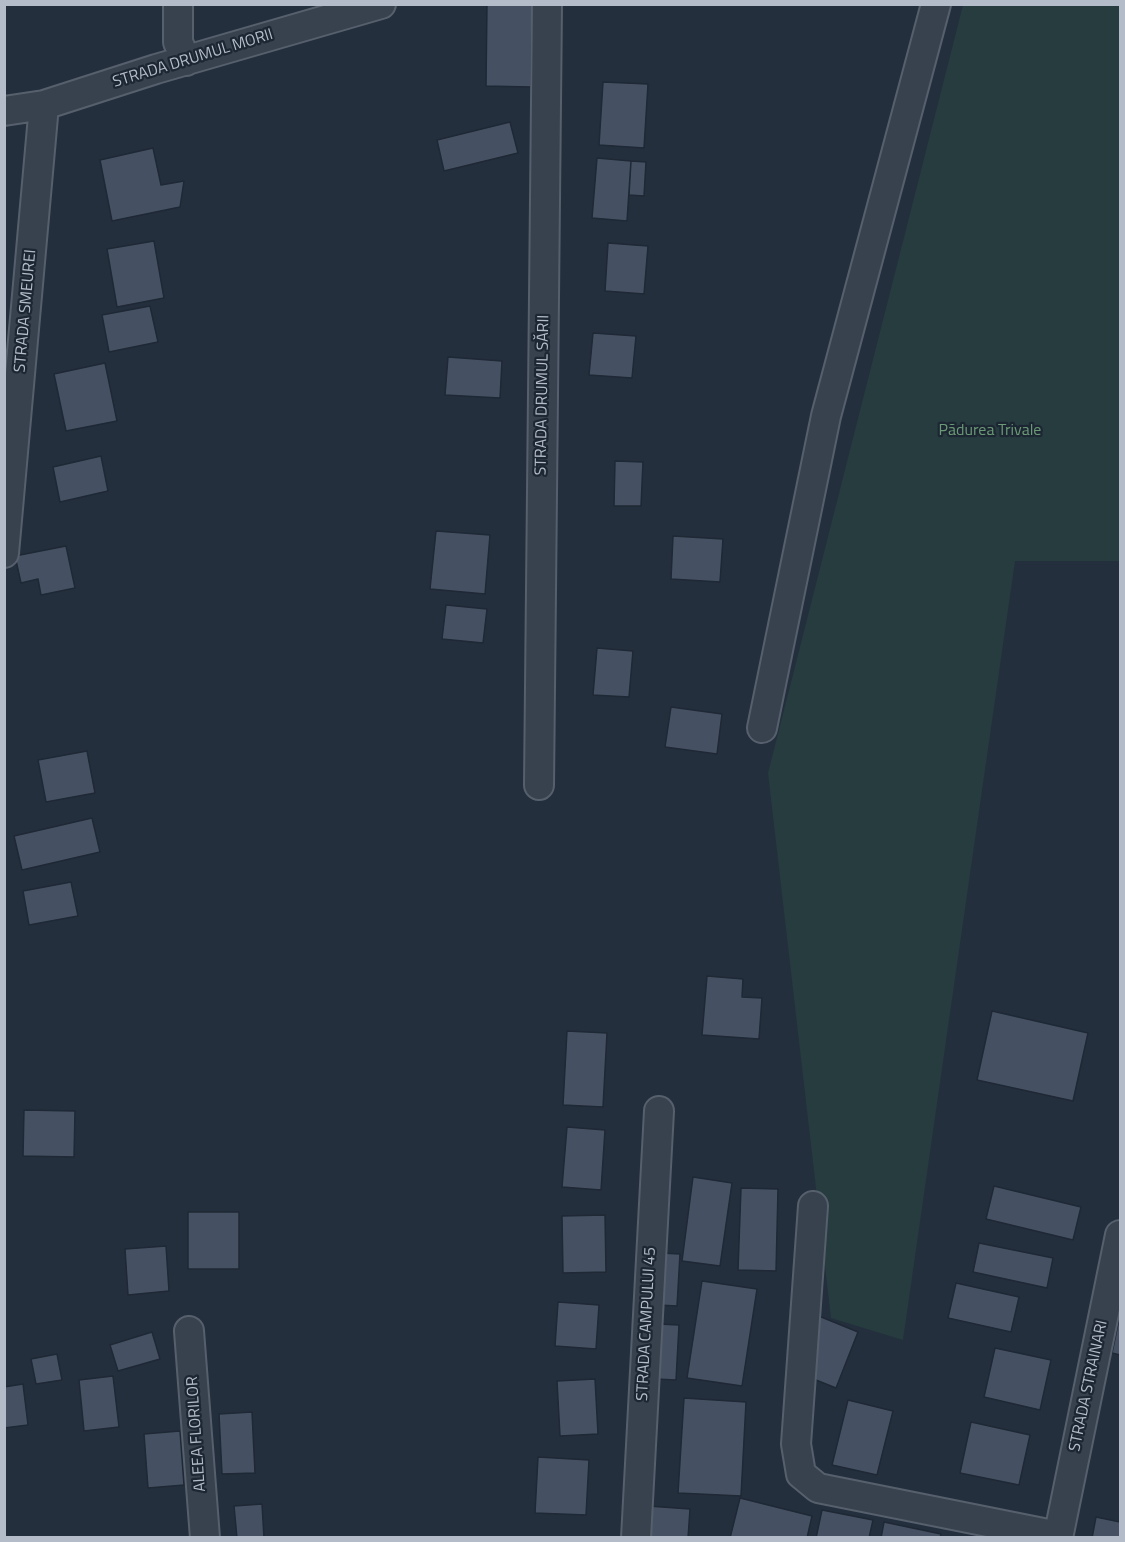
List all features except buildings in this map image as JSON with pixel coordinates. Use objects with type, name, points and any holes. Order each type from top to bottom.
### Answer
[{"type":"street","points":[[178,4],[178,42],[186,61]]},
{"type":"street","name":"STRADA DRUMUL MORII","points":[[4,111],[44,105],[381,4]]},
{"type":"street","name":"STRADA DRUMUL SĂRII","points":[[538,785],[547,4]]},
{"type":"street","points":[[762,728],[826,416],[936,4]]},
{"type":"street","name":"STRADA SMEUREI","points":[[4,553],[44,105]]},
{"type":"street","name":"STRADA CAMPULUI 45","points":[[636,1538],[659,1111]]},
{"type":"street","points":[[813,1206],[796,1444],[801,1474],[818,1488],[1058,1537]]},
{"type":"street","name":"STRADA STRAINARI","points":[[1058,1537],[1120,1235]]},
{"type":"street","name":"ALEEA FLORILOR","points":[[189,1331],[205,1538]]},
{"type":"green space","name":"Pădurea Trivale","points":[[963,5],[1120,5],[1120,561],[1015,561],[903,1340],[831,1318],[768,773]]}]
